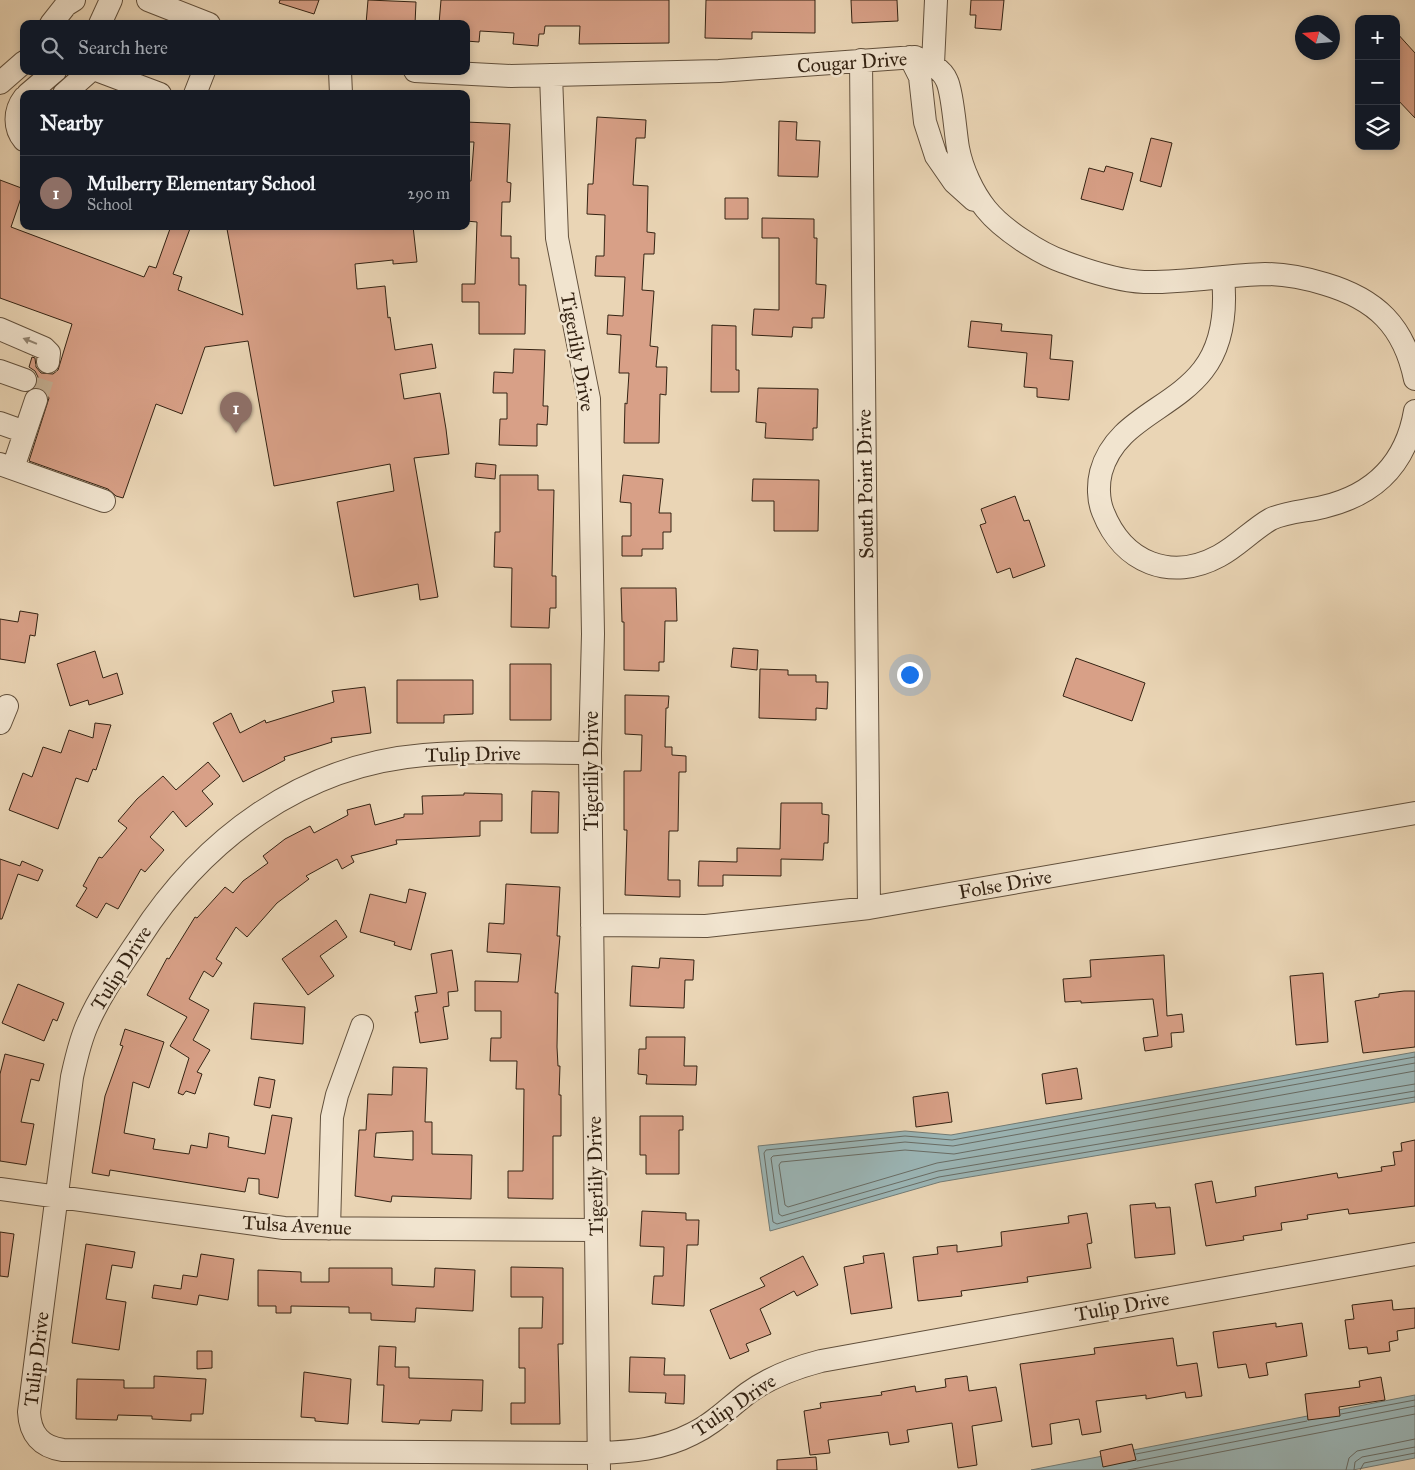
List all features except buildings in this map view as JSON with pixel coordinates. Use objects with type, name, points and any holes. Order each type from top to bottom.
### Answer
[{"type":"street","points":[[55,20],[66,5],[74,0],[76,8],[71,20]]},
{"type":"street","points":[[102,20],[110,0]]},
{"type":"street","points":[[148,0],[199,20]]},
{"type":"street","points":[[933,64],[936,0]]},
{"type":"street","points":[[0,66],[20,50]]},
{"type":"street","points":[[910,57],[920,77],[925,122],[936,156],[954,182],[987,210]]},
{"type":"street","name":"Cougar Drive","points":[[470,74],[551,75],[719,71],[910,57],[933,64],[947,80],[958,151],[972,188],[987,210],[1010,230],[1045,254],[1063,262],[1122,279],[1144,282],[1267,274],[1302,277],[1352,292],[1382,314],[1394,328],[1411,360],[1415,379]]},
{"type":"street","name":"South Point Drive","points":[[861,60],[869,908]]},
{"type":"street","points":[[0,83],[20,66]]},
{"type":"street","points":[[33,90],[51,75]]},
{"type":"street","points":[[69,90],[85,75]]},
{"type":"street","points":[[109,75],[149,90]]},
{"type":"street","points":[[197,90],[202,75]]},
{"type":"street","points":[[340,75],[341,90]]},
{"type":"street","name":"Tigerlily Drive","points":[[551,75],[557,238],[589,398],[593,634],[590,753],[599,1462]]},
{"type":"street","points":[[20,107],[16,124],[20,132]]},
{"type":"street","points":[[1224,277],[1225,305],[1216,346],[1203,370],[1177,394],[1126,429],[1110,448],[1104,460],[1098,483],[1102,511],[1117,539],[1125,549],[1142,559],[1170,568],[1181,569],[1220,556],[1272,519],[1356,497],[1389,470],[1406,443],[1415,411]]},
{"type":"street","points":[[0,329],[44,348],[49,353],[48,362]]},
{"type":"street","points":[[0,371],[25,380]]},
{"type":"street","points":[[36,400],[25,432],[6,466],[104,501]]},
{"type":"street","points":[[0,423],[25,432]]},
{"type":"street","name":"Tulip Drive","points":[[590,753],[461,752],[383,761],[345,771],[309,786],[246,821],[211,850],[183,878],[159,908],[102,996],[88,1023],[78,1050],[72,1077],[30,1423],[34,1435],[52,1448],[148,1460],[599,1462],[692,1435],[716,1420],[746,1394],[768,1380],[792,1368],[821,1360],[1415,1254]]},
{"type":"street","name":"Folse Drive","points":[[592,925],[706,926],[869,908],[1415,813]]},
{"type":"street","points":[[329,1229],[332,1117],[337,1094],[362,1026]]},
{"type":"street","name":"Tulsa Avenue","points":[[0,1189],[284,1228],[596,1230]]},
{"type":"water","points":[[1415,1052],[1415,1102],[940,1182],[770,1231],[758,1146],[905,1131],[951,1135]]},
{"type":"water","points":[[1415,1395],[1415,1458],[1353,1470],[1031,1470]]},
{"type":"tunnel","points":[[36,400],[48,362]]},
{"type":"place","name":"Mulberry Elementary School","points":[[236,433]]}]
